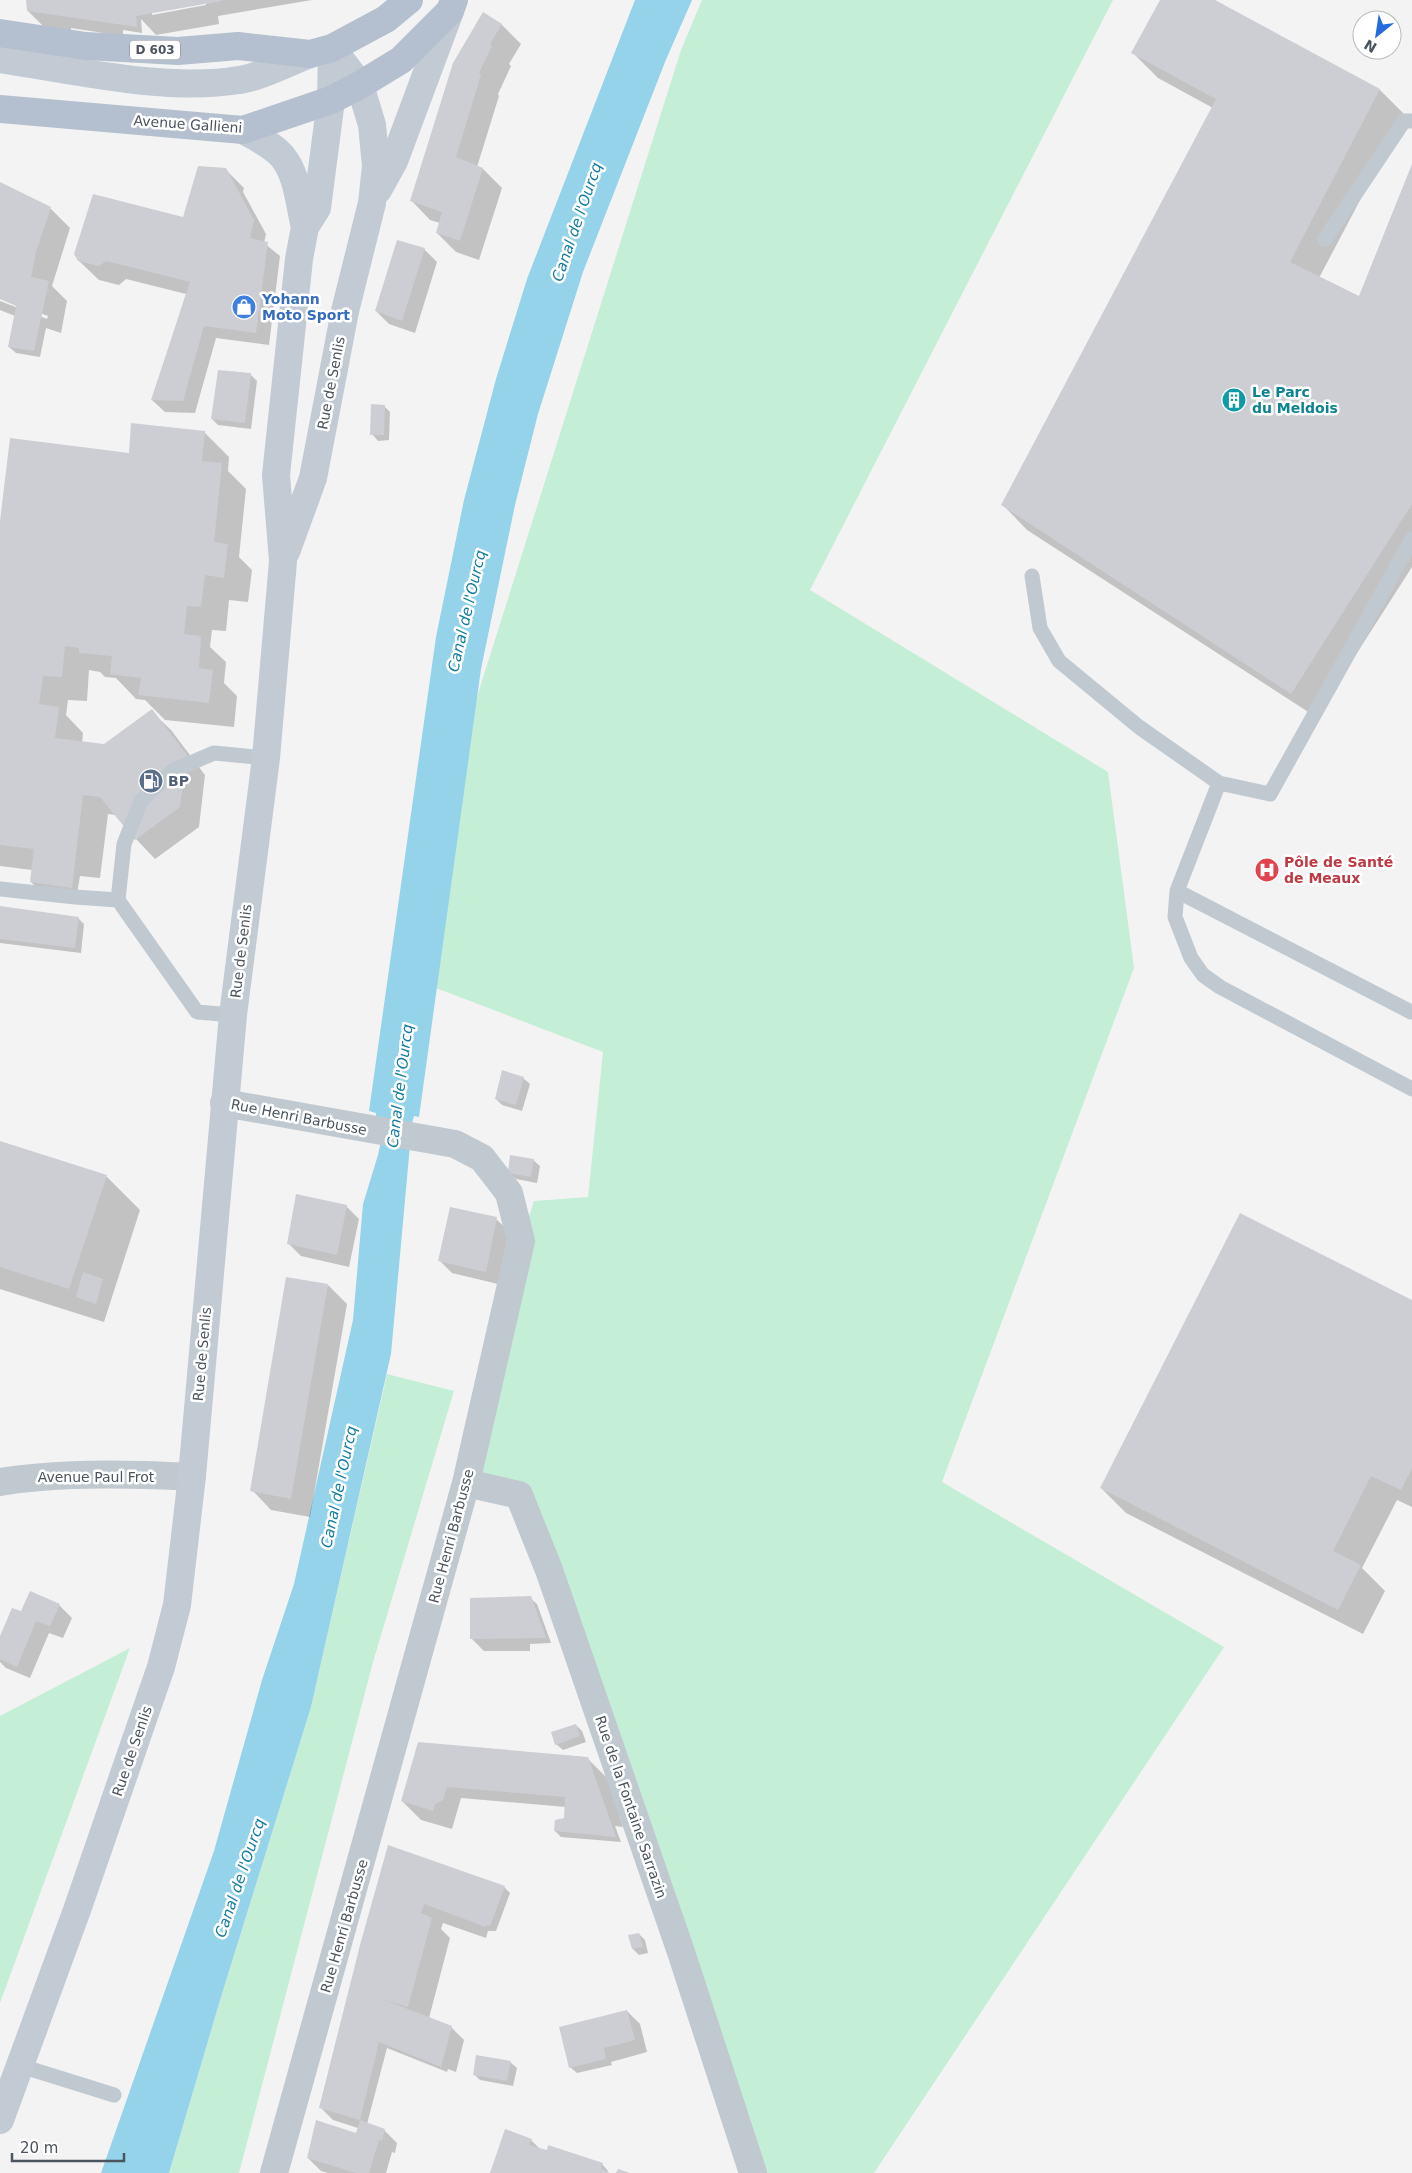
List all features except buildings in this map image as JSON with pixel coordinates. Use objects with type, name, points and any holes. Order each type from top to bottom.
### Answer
[{"type":"main road","points":[[0,59],[138,79],[204,84],[241,80],[321,51],[386,19],[409,0]]},
{"type":"main road","name":"Rue de Senlis","points":[[372,203],[394,160],[452,6]]},
{"type":"main road","name":"Avenue Gallieni","points":[[0,110],[242,130],[331,100],[360,85],[400,60],[452,6]]},
{"type":"main road","name":"D 603","points":[[0,33],[86,46],[178,51],[238,46],[321,51]]},
{"type":"main road","name":"Rue de Senlis","points":[[283,561],[313,478],[345,310],[372,203],[376,166],[372,126],[360,85],[321,51]]},
{"type":"main road","name":"Rue de Senlis","points":[[0,2120],[21,2066],[161,1667],[177,1605],[192,1476],[233,1015],[266,758],[283,561],[276,475],[299,259],[305,227],[317,208],[331,100],[321,51]]},
{"type":"main road","name":"Rue de Senlis","points":[[242,130],[262,141],[282,157],[294,180],[305,227]]},
{"type":"street","name":"Rue Henri Barbusse","points":[[224,1103],[429,1141],[455,1144],[482,1158],[509,1193],[521,1240],[466,1483],[274,2173]]},
{"type":"street","name":"Avenue Paul Frot","points":[[0,1482],[35,1476],[192,1476]]},
{"type":"street","name":"Rue de la Fontaine Sarrazin","points":[[466,1483],[519,1495],[549,1570],[575,1644],[753,2173]]},
{"type":"lane","points":[[1325,239],[1404,121],[1412,121]]},
{"type":"lane","points":[[1032,576],[1040,628],[1059,661],[1140,727],[1219,783],[1270,794],[1412,539]]},
{"type":"lane","points":[[233,1015],[197,1012],[118,900],[124,844],[142,801],[172,771],[214,752],[266,758]]},
{"type":"lane","points":[[1219,783],[1177,891],[1175,918],[1191,958],[1203,975],[1220,987],[1412,1089]]},
{"type":"lane","points":[[0,889],[118,900]]},
{"type":"lane","points":[[1177,891],[1411,1012]]},
{"type":"lane","points":[[21,2066],[114,2095]]},
{"type":"green space","points":[[702,0],[1113,0],[810,590],[1108,772],[1134,968],[942,1482],[1224,1647],[874,2173],[753,2173],[519,1495],[466,1483],[521,1241],[534,1201],[588,1197],[603,1052],[436,988],[476,700],[681,50]]},
{"type":"green space","points":[[387,1374],[454,1391],[373,1662],[239,2173],[169,2173],[221,1997],[311,1707]]},
{"type":"green space","points":[[130,1648],[0,2003],[0,1716]]},
{"type":"water","name":"Canal de l'Ourcq","points":[[635,0],[692,0],[665,62],[583,272],[538,414],[515,505],[481,669],[419,1117],[414,1116],[412,1123],[391,1354],[311,1707],[221,1997],[169,2173],[101,2173],[214,1851],[262,1680],[294,1584],[353,1320],[363,1204],[378,1155],[386,1118],[376,1117],[376,1113],[369,1111],[436,637],[464,500],[496,379],[527,279]]},
{"type":"place","name":"Yohann Moto Sport","points":[[244,307]]},
{"type":"place","name":"Le Parc du Meldois","points":[[1234,400]]},
{"type":"place","name":"BP","points":[[151,781]]},
{"type":"place","name":"Pôle de Santé de Meaux","points":[[1267,870]]}]
